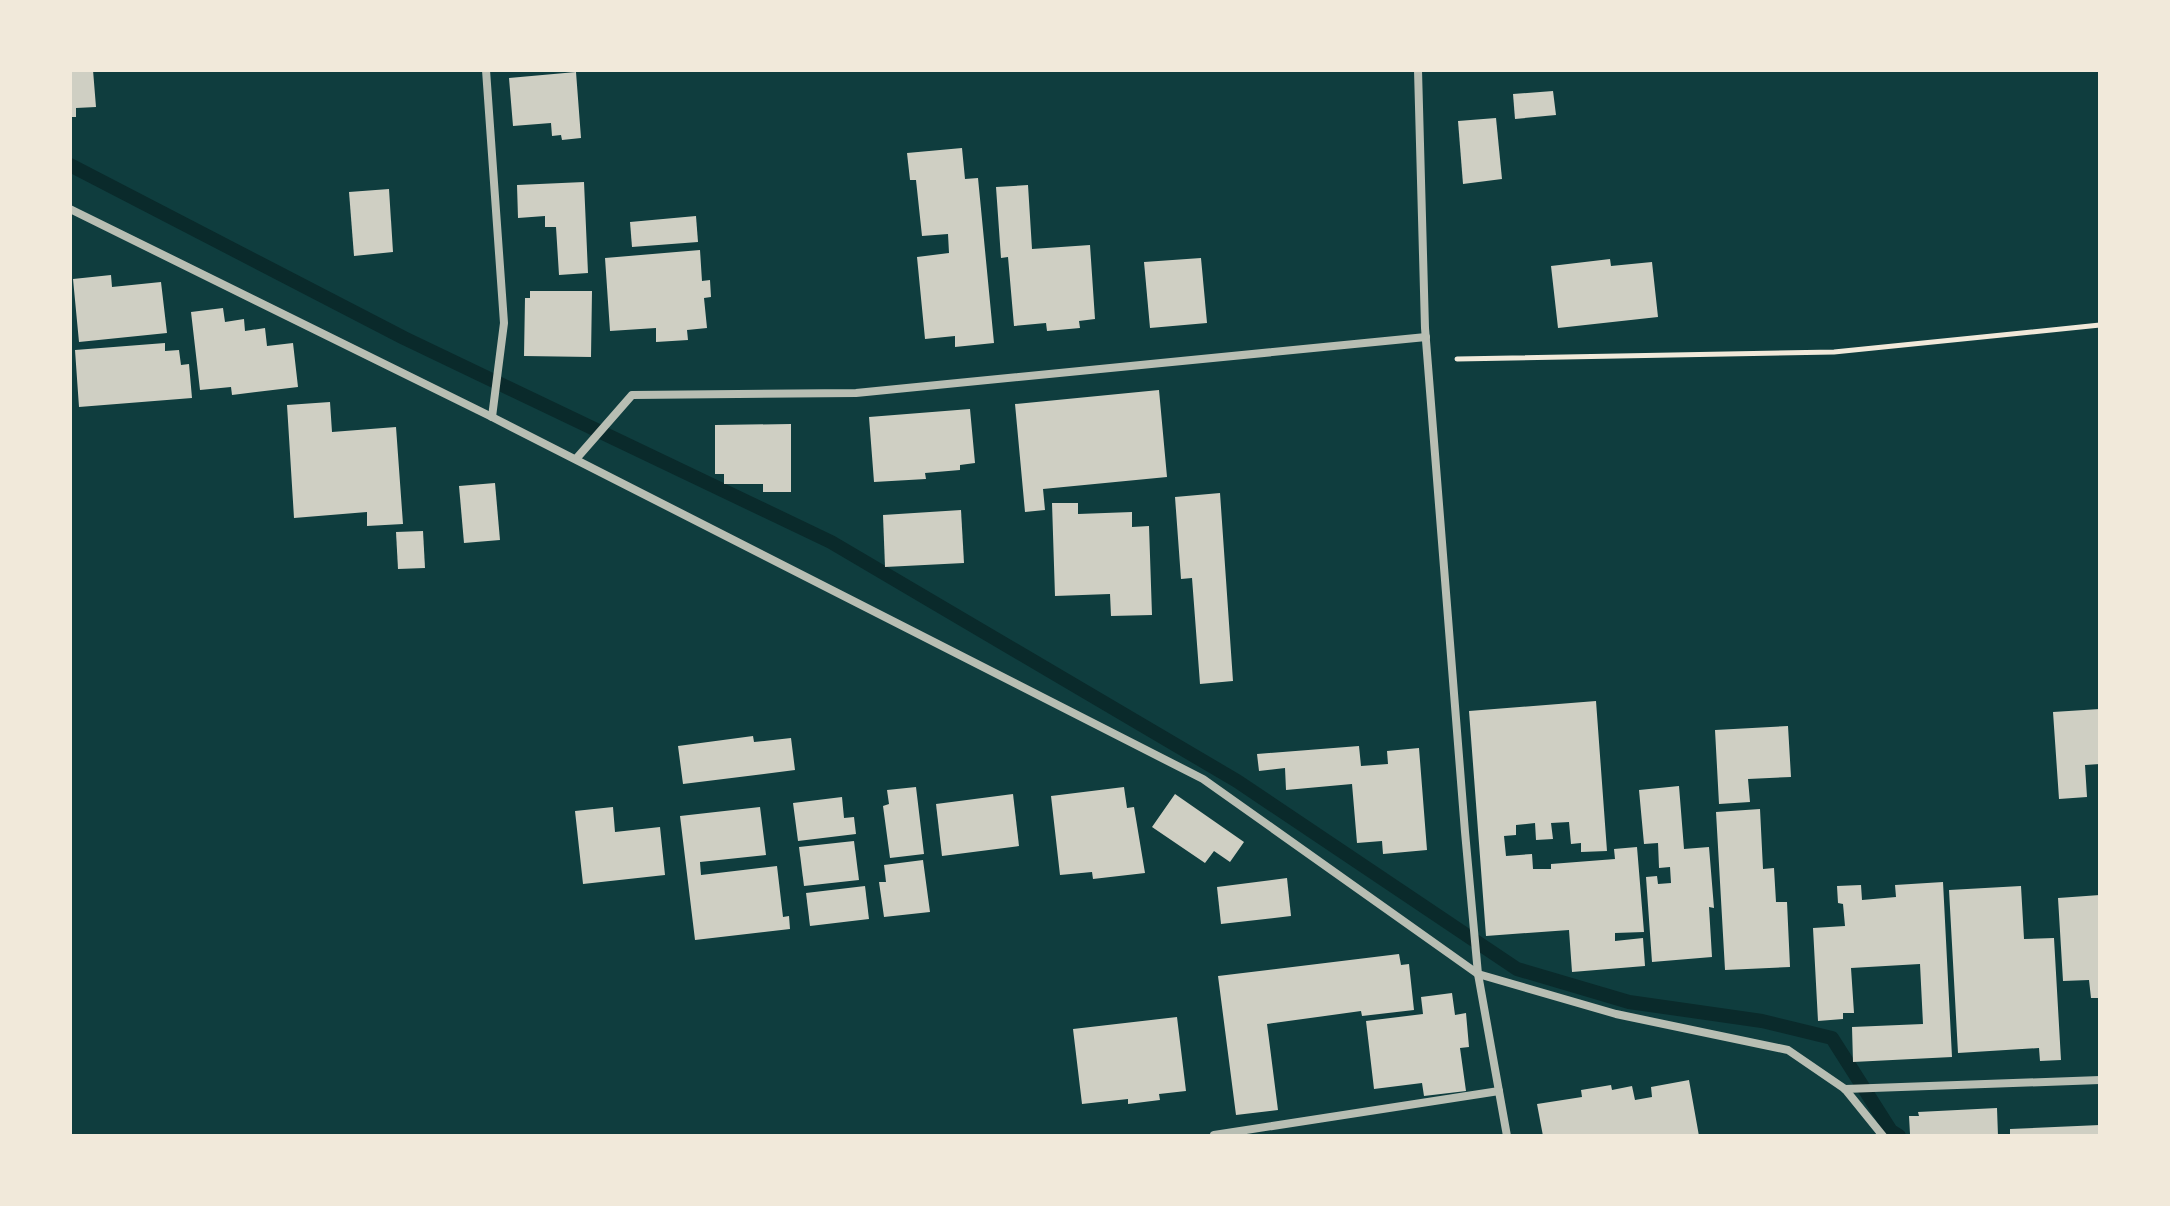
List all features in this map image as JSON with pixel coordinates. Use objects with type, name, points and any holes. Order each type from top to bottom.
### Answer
[{"type":"street","points":[[486,70],[504,323],[492,417]]},
{"type":"street","points":[[1418,70],[1426,337],[1478,974],[1507,1136]]},
{"type":"street","points":[[70,209],[576,459],[1203,779],[1478,974],[1616,1014],[1788,1050],[1845,1089],[1883,1136]]},
{"type":"street","points":[[576,459],[632,395],[856,393],[1426,337]]},
{"type":"street","points":[[1845,1089],[2100,1080]]},
{"type":"street","points":[[1214,1135],[1499,1091]]},
{"type":"path","points":[[1428,360],[1834,352],[2100,325]]},
{"type":"building","points":[[70,70],[93,70],[96,107],[76,108],[76,117],[70,117]]},
{"type":"building","points":[[576,72],[581,138],[562,140],[561,135],[552,136],[551,123],[513,126],[509,78]]},
{"type":"building","points":[[1553,91],[1556,115],[1515,119],[1513,94]]},
{"type":"building","points":[[1496,118],[1502,179],[1463,184],[1458,121]]},
{"type":"building","points":[[962,148],[965,179],[978,178],[994,343],[955,347],[955,336],[925,339],[917,257],[949,253],[948,234],[922,236],[916,180],[910,180],[907,153]]},
{"type":"building","points":[[584,182],[588,273],[559,275],[556,227],[545,227],[545,216],[518,218],[517,185]]},
{"type":"building","points":[[1028,185],[1032,249],[1090,245],[1095,319],[1079,321],[1080,328],[1047,331],[1046,323],[1014,326],[1008,257],[1001,258],[996,187]]},
{"type":"building","points":[[389,189],[393,252],[354,256],[349,192]]},
{"type":"building","points":[[696,216],[698,242],[632,247],[630,222]]},
{"type":"building","points":[[700,250],[702,281],[710,280],[711,297],[704,298],[707,328],[687,330],[688,340],[656,342],[656,328],[610,331],[605,258]]},
{"type":"building","points":[[1201,258],[1207,323],[1150,328],[1144,262]]},
{"type":"building","points":[[1610,259],[1611,266],[1652,262],[1658,317],[1558,328],[1551,266]]},
{"type":"building","points":[[111,275],[112,287],[161,282],[167,333],[79,342],[73,279]]},
{"type":"building","points":[[530,291],[592,291],[591,357],[524,356],[525,298],[530,298]]},
{"type":"building","points":[[223,308],[225,322],[244,319],[245,331],[265,328],[267,346],[293,343],[298,387],[232,395],[231,387],[200,390],[191,312]]},
{"type":"building","points":[[165,343],[165,351],[179,350],[181,365],[189,364],[192,398],[79,407],[75,350]]},
{"type":"building","points":[[1159,390],[1167,477],[1043,489],[1045,510],[1025,512],[1015,404]]},
{"type":"building","points":[[330,402],[332,432],[396,427],[403,524],[367,526],[367,512],[294,518],[287,405]]},
{"type":"building","points":[[970,409],[975,463],[960,465],[960,470],[925,473],[926,479],[874,482],[869,417]]},
{"type":"building","points":[[791,424],[791,492],[763,492],[763,484],[724,484],[724,474],[715,474],[715,425]]},
{"type":"building","points":[[495,483],[500,540],[464,543],[459,486]]},
{"type":"building","points":[[1220,493],[1233,681],[1200,684],[1192,578],[1181,579],[1175,497]]},
{"type":"building","points":[[1052,503],[1078,503],[1078,514],[1132,512],[1132,527],[1149,526],[1152,615],[1111,616],[1110,594],[1055,596]]},
{"type":"building","points":[[961,510],[964,563],[885,567],[883,515]]},
{"type":"building","points":[[423,531],[425,568],[398,569],[396,532]]},
{"type":"building","points":[[1596,701],[1607,851],[1581,852],[1581,843],[1571,844],[1569,822],[1551,823],[1553,839],[1536,840],[1535,823],[1516,825],[1516,835],[1504,836],[1506,856],[1532,854],[1533,869],[1551,869],[1551,864],[1615,859],[1614,849],[1637,847],[1644,932],[1615,933],[1615,941],[1643,938],[1645,966],[1572,972],[1569,930],[1486,936],[1469,711]]},
{"type":"building","points":[[2100,709],[2100,764],[2085,765],[2087,797],[2059,799],[2053,712]]},
{"type":"building","points":[[1788,726],[1791,777],[1748,779],[1750,802],[1719,804],[1715,730]]},
{"type":"building","points":[[753,736],[754,742],[791,738],[795,770],[683,784],[678,746]]},
{"type":"building","points":[[1359,746],[1361,766],[1388,764],[1387,751],[1419,748],[1427,850],[1383,854],[1382,841],[1357,843],[1352,784],[1286,790],[1285,768],[1259,771],[1257,754]]},
{"type":"building","points":[[1679,786],[1684,849],[1709,847],[1714,908],[1709,907],[1712,957],[1652,962],[1646,877],[1657,876],[1658,884],[1671,883],[1670,867],[1659,868],[1658,843],[1644,844],[1639,790]]},
{"type":"building","points":[[916,787],[924,854],[890,858],[883,806],[889,804],[887,790]]},
{"type":"building","points":[[1124,787],[1127,808],[1134,807],[1145,873],[1093,879],[1092,872],[1060,875],[1051,796]]},
{"type":"building","points":[[1013,794],[1019,846],[942,856],[936,804]]},
{"type":"building","points":[[1175,794],[1244,842],[1230,862],[1214,851],[1205,863],[1152,827]]},
{"type":"building","points":[[842,797],[844,818],[854,817],[856,834],[798,841],[793,803]]},
{"type":"building","points":[[613,807],[615,832],[660,827],[665,875],[583,884],[575,811]]},
{"type":"building","points":[[760,807],[766,855],[700,862],[701,875],[777,866],[783,917],[789,916],[790,929],[695,940],[680,816]]},
{"type":"building","points":[[1760,809],[1763,869],[1774,868],[1776,902],[1787,902],[1790,967],[1725,970],[1716,812]]},
{"type":"building","points":[[854,841],[859,880],[804,886],[799,847]]},
{"type":"building","points":[[923,860],[930,912],[884,917],[879,882],[886,882],[884,865]]},
{"type":"building","points":[[1287,878],[1291,916],[1221,924],[1217,887]]},
{"type":"building","points":[[1943,882],[1952,1057],[1853,1062],[1852,1027],[1923,1024],[1920,964],[1851,968],[1854,1013],[1843,1013],[1843,1019],[1818,1021],[1813,928],[1845,926],[1837,886],[1861,885],[1862,900],[1896,897],[1895,885]]},
{"type":"building","points":[[865,886],[869,919],[810,926],[806,893]]},
{"type":"building","points":[[2021,886],[2024,939],[2054,938],[2061,1060],[2040,1061],[2039,1048],[1958,1053],[1949,890]]},
{"type":"building","points":[[2100,895],[2100,998],[2091,998],[2089,980],[2063,981],[2058,898]]},
{"type":"building","points":[[1399,954],[1401,965],[1409,964],[1414,1010],[1362,1016],[1361,1011],[1267,1024],[1278,1110],[1236,1115],[1218,976]]},
{"type":"building","points":[[1452,993],[1455,1015],[1466,1013],[1469,1047],[1460,1048],[1466,1091],[1424,1096],[1422,1083],[1374,1089],[1366,1021],[1423,1014],[1421,997]]},
{"type":"building","points":[[1177,1017],[1186,1091],[1159,1094],[1160,1100],[1128,1104],[1128,1099],[1082,1104],[1073,1029]]},
{"type":"building","points":[[1689,1080],[1699,1136],[1543,1136],[1537,1104],[1582,1097],[1581,1090],[1611,1085],[1612,1090],[1632,1086],[1635,1100],[1652,1097],[1651,1087]]},
{"type":"building","points":[[1997,1108],[1998,1136],[1910,1134],[1909,1116],[1919,1116],[1918,1112]]},
{"type":"building","points":[[2100,1125],[2100,1136],[2010,1136],[2010,1129]]},
{"type":"waterway","points":[[70,165],[404,338],[831,542],[1237,781],[1517,969],[1629,1002],[1762,1021],[1832,1038],[1891,1131],[1899,1136]]}]
